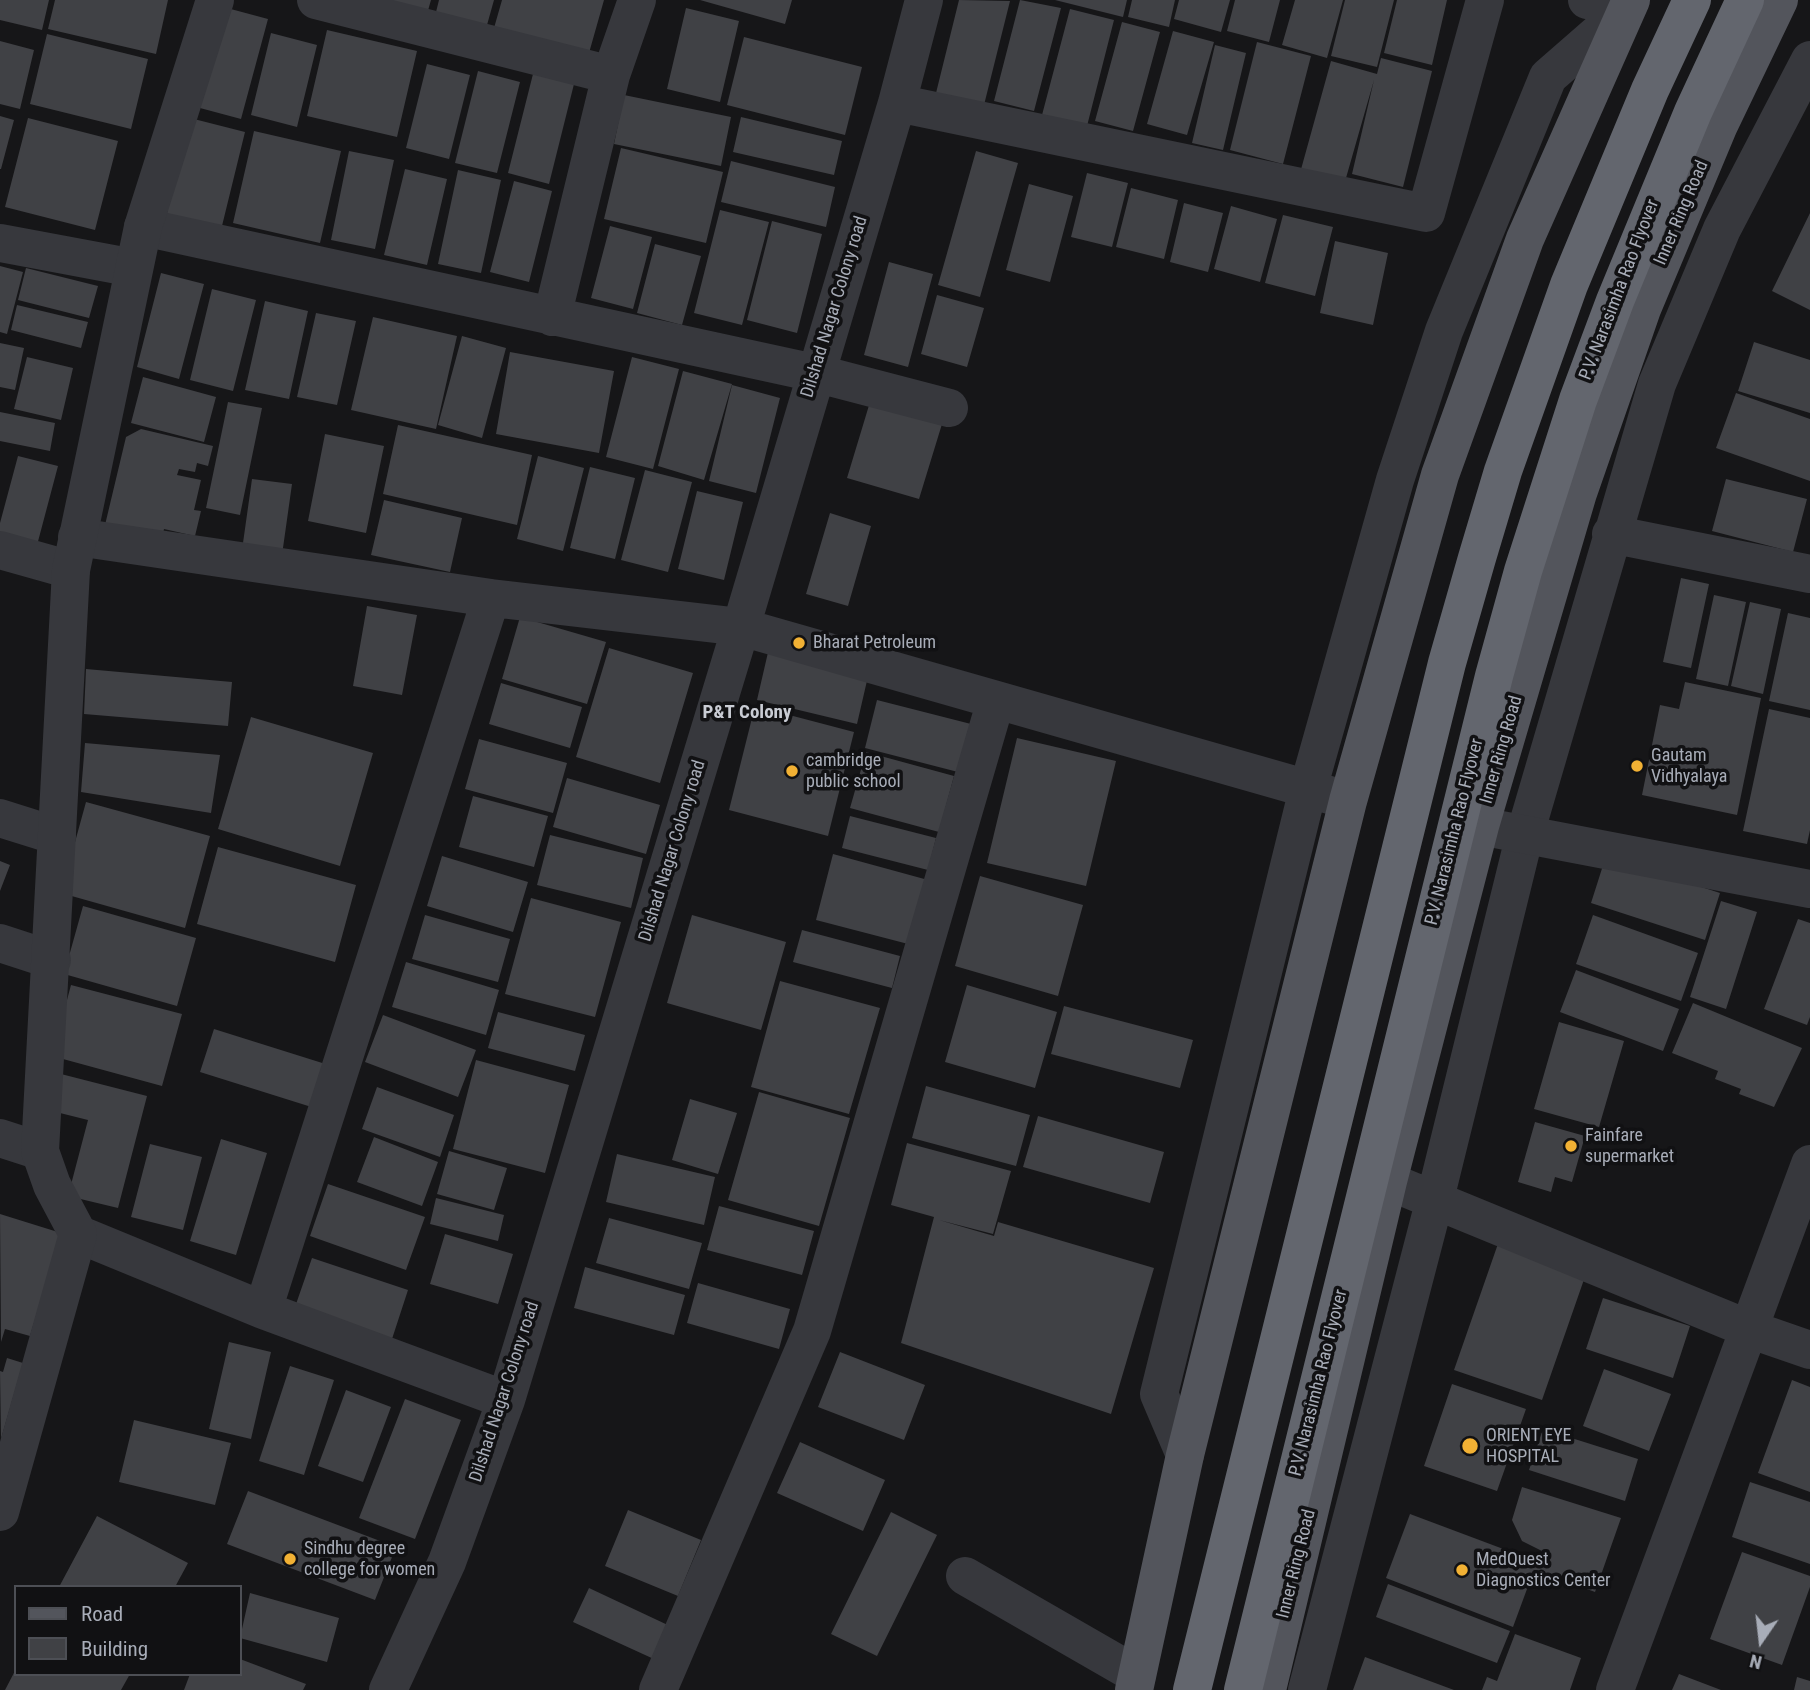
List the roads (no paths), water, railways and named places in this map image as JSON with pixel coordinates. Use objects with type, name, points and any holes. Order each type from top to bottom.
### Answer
[{"type":"highway","points":[[1192,1690],[1447,663],[1480,545],[1503,471],[1569,285],[1650,90],[1692,0]]},
{"type":"highway","name":"P.V. Narasimha Rao Flyover","points":[[1243,1690],[1494,676],[1523,570],[1578,400],[1615,301],[1678,146],[1745,0]]},
{"type":"main road","name":"Inner Ring Road","points":[[1268,1690],[1388,1181],[1480,826],[1578,493],[1642,309],[1719,125],[1780,0]]},
{"type":"main road","points":[[1136,1682],[1185,1455],[1348,801],[1440,475],[1525,239],[1628,5]]},
{"type":"street","points":[[215,0],[143,227],[74,553],[40,1151],[52,1185],[78,1234],[263,1310],[506,1400]]},
{"type":"street","points":[[316,0],[611,75]]},
{"type":"street","points":[[552,317],[611,75],[637,0]]},
{"type":"street","name":"Dilshad Nagar Colony road","points":[[388,1690],[447,1562],[506,1400],[741,626],[814,373],[897,103],[924,0]]},
{"type":"street","points":[[897,103],[1426,213],[1485,0]]},
{"type":"street","points":[[1587,0],[1628,5]]},
{"type":"street","points":[[1185,1455],[1159,1394],[1308,789],[1395,480],[1444,331],[1548,77],[1628,5]]},
{"type":"street","points":[[1307,1690],[1435,1199],[1525,834],[1657,384],[1722,229],[1810,60]]},
{"type":"street","points":[[143,227],[814,373],[950,408]]},
{"type":"street","points":[[0,243],[134,268]]},
{"type":"street","points":[[1611,534],[1810,574]]},
{"type":"street","points":[[0,550],[74,553],[741,626],[1348,801]]},
{"type":"street","points":[[263,1310],[491,598]]},
{"type":"street","points":[[658,1690],[812,1331],[996,700]]},
{"type":"street","points":[[0,818],[57,836]]},
{"type":"street","points":[[1480,826],[1810,889]]},
{"type":"street","points":[[0,943],[51,960]]},
{"type":"street","points":[[0,1138],[40,1151]]},
{"type":"street","points":[[1615,1690],[1810,1164]]},
{"type":"street","points":[[1388,1181],[1749,1329],[1810,1350]]},
{"type":"street","points":[[0,1511],[78,1234]]},
{"type":"street","points":[[965,1576],[1136,1682]]},
{"type":"place","name":"Bharat Petroleum","points":[[799,643]]},
{"type":"place","name":"Gautam Vidhyalaya","points":[[1637,766]]},
{"type":"place","name":"cambridge public school","points":[[792,771]]},
{"type":"place","name":"Fainfare supermarket","points":[[1571,1146]]},
{"type":"place","name":"ORIENT EYE HOSPITAL","points":[[1470,1446]]},
{"type":"place","name":"Sindhu degree college for women","points":[[290,1559]]},
{"type":"place","name":"MedQuest Diagnostics Center","points":[[1462,1570]]},
{"type":"district","name":"P&T Colony","points":[[747,713]]}]
